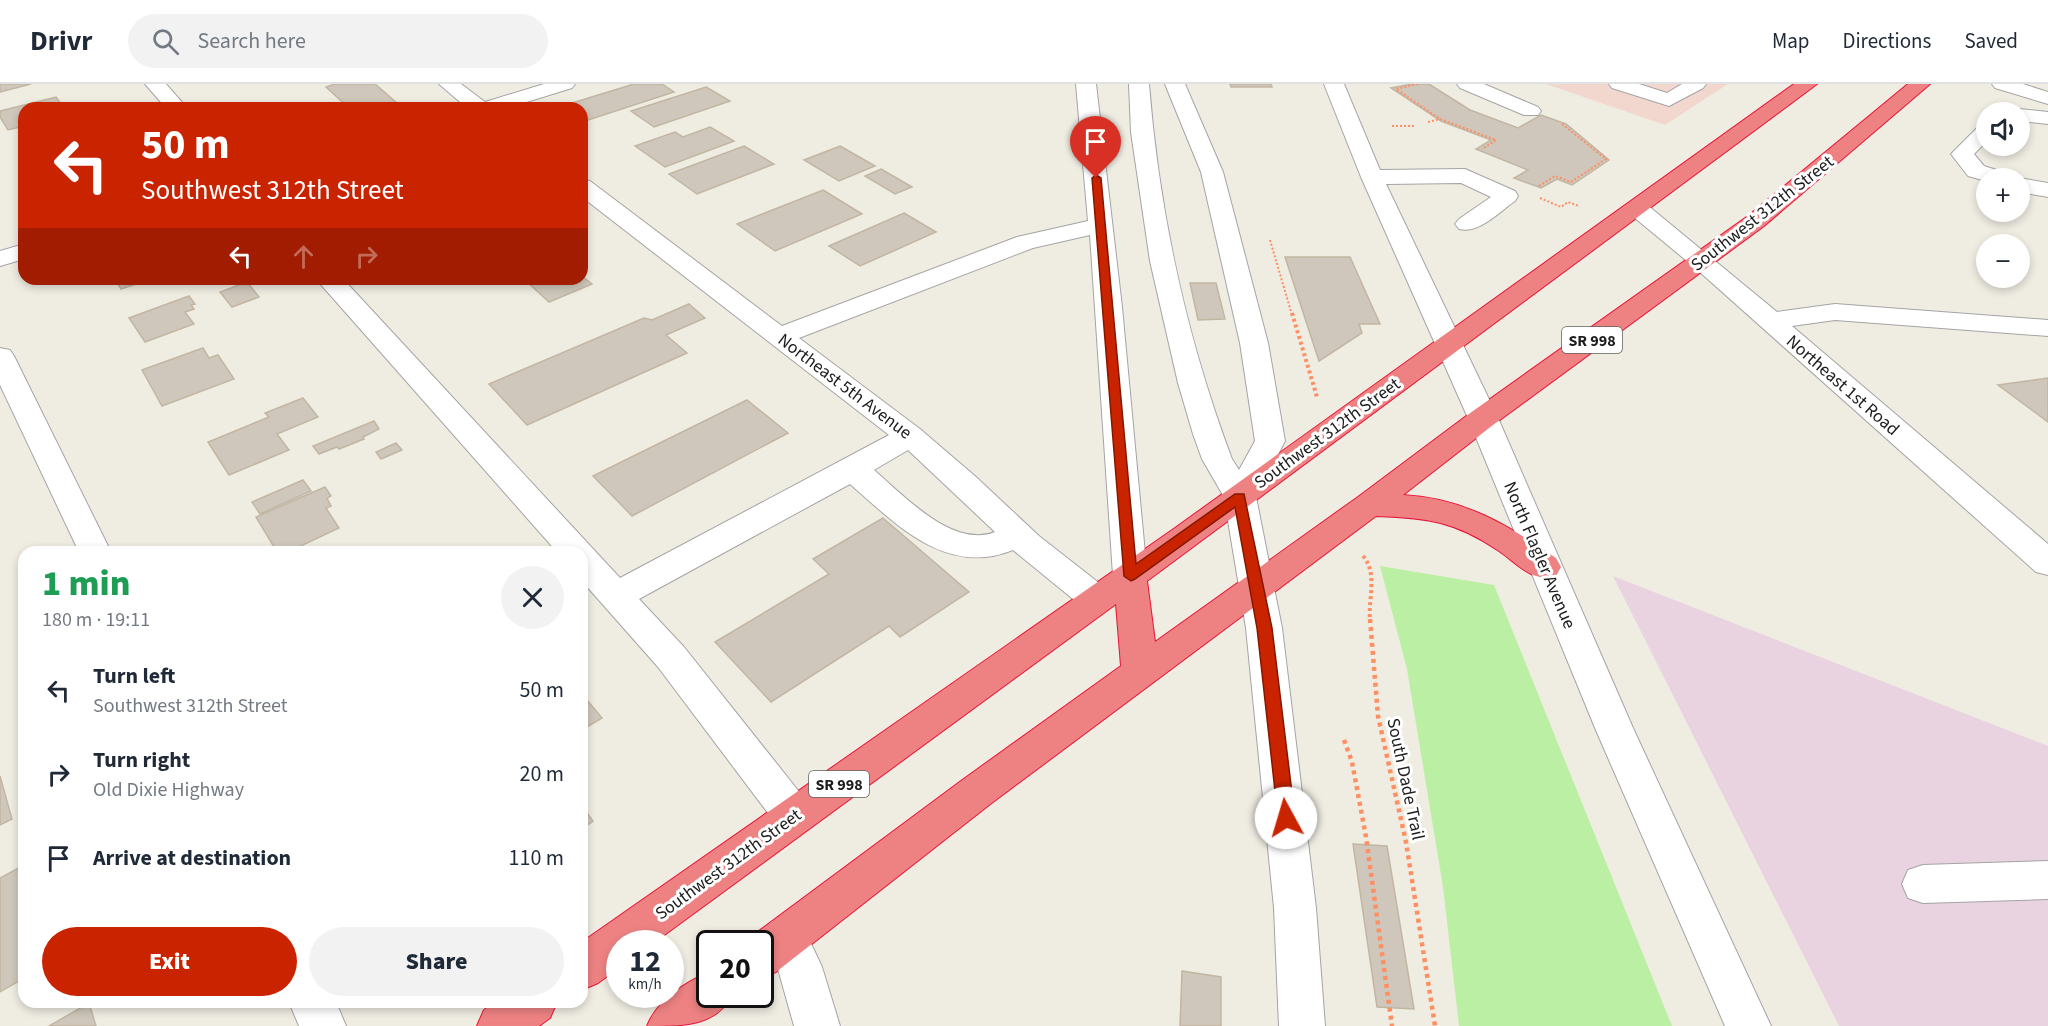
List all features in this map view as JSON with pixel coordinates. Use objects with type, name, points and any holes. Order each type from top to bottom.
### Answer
[{"type":"highway","name":"Southwest 312th Street","points":[[588,964],[1131,576],[1807,84]]},
{"type":"highway","name":"Southwest 312th Street","points":[[774,946],[1140,671],[1370,505],[1483,418],[1756,221],[1911,86]]},
{"type":"highway","points":[[1370,505],[1420,507],[1449,512],[1474,522],[1506,540],[1544,567]]},
{"type":"highway","points":[[1131,576],[1140,671]]},
{"type":"highway","points":[[670,1026],[696,1006]]},
{"type":"highway","points":[[500,1026],[526,1008]]},
{"type":"street","points":[[155,84],[172,102]]},
{"type":"street","points":[[449,84],[472,102]]},
{"type":"street","points":[[506,102],[565,84]]},
{"type":"street","points":[[1086,84],[1101,225],[1131,576]]},
{"type":"street","points":[[1139,84],[1148,176],[1167,283],[1192,383],[1208,434],[1217,459],[1240,497],[1268,654],[1295,908],[1302,1026]]},
{"type":"street","points":[[1175,84],[1212,172],[1254,344],[1270,441],[1240,497]]},
{"type":"street","name":"North Flagler Avenue","points":[[1334,84],[1372,177],[1450,343],[1544,567],[1748,1026]]},
{"type":"street","points":[[1619,84],[1669,100],[1696,84]]},
{"type":"street","points":[[2002,84],[2048,98]]},
{"type":"street","points":[[1475,85],[1530,111]]},
{"type":"street","points":[[2030,116],[2048,118]]},
{"type":"street","points":[[1976,140],[1962,154],[1976,171]]},
{"type":"street","points":[[1372,177],[1466,176],[1506,196],[1467,224]]},
{"type":"street","points":[[2030,187],[2048,190]]},
{"type":"street","name":"Northeast 5th Avenue","points":[[588,191],[910,436],[1018,535],[1096,600]]},
{"type":"street","name":"Northeast 1st Road","points":[[1638,209],[1702,261],[2048,563]]},
{"type":"street","points":[[778,336],[1026,242],[1101,225]]},
{"type":"street","points":[[0,259],[18,253]]},
{"type":"street","points":[[334,285],[567,546]]},
{"type":"street","points":[[1769,321],[1834,312],[2048,328]]},
{"type":"street","points":[[0,356],[92,546]]},
{"type":"street","points":[[615,596],[853,469],[910,436]]},
{"type":"street","points":[[853,469],[940,539],[962,547],[986,547],[1018,535]]},
{"type":"street","points":[[588,569],[671,657],[794,816]]},
{"type":"street","points":[[1923,884],[2048,880]]},
{"type":"street","points":[[774,948],[800,967],[817,1026]]},
{"type":"street","points":[[315,1008],[323,1026]]},
{"type":"path","points":[[1418,84],[1396,89],[1440,119],[1496,140],[1481,149],[1491,153]]},
{"type":"path","points":[[1428,122],[1440,119]]},
{"type":"path","points":[[1392,126],[1415,126]]},
{"type":"path","points":[[1532,195],[1561,207],[1568,202],[1584,206]]},
{"type":"path","name":"South Dade Trail","points":[[1359,549],[1369,563],[1372,574],[1369,605],[1378,716],[1406,842],[1435,1026]]},
{"type":"path","points":[[1344,740],[1352,762],[1366,837],[1392,1026]]},
{"type":"shaded area","points":[[1546,84],[1728,84],[1665,125]]},
{"type":"shaded area","points":[[1613,576],[2048,746],[2048,1026],[1839,1026]]},
{"type":"green space","points":[[1380,566],[1494,585],[1672,1026],[1459,1026],[1443,887],[1407,669]]},
{"type":"building","points":[[0,84],[31,84],[0,92]]},
{"type":"building","points":[[335,84],[375,84],[396,102],[342,102],[326,87]]},
{"type":"building","points":[[634,84],[662,84],[674,92],[588,120],[588,102],[575,102]]},
{"type":"building","points":[[1230,84],[1271,84],[1272,87],[1231,87]]},
{"type":"building","points":[[1429,84],[1470,110],[1518,128],[1541,115],[1566,124],[1609,160],[1572,185],[1557,179],[1541,188],[1514,178],[1528,170],[1476,149],[1491,140],[1441,121],[1391,88]]},
{"type":"building","points":[[706,87],[730,101],[654,127],[631,111]]},
{"type":"building","points":[[56,97],[60,102],[36,102]]},
{"type":"building","points":[[18,106],[18,128],[8,130],[0,117],[0,111]]},
{"type":"building","points":[[710,127],[734,141],[665,167],[635,146],[675,132],[683,137]]},
{"type":"building","points":[[744,146],[774,164],[697,194],[669,174]]},
{"type":"building","points":[[840,146],[875,166],[839,181],[804,160]]},
{"type":"building","points":[[881,169],[912,187],[895,194],[865,176]]},
{"type":"building","points":[[823,190],[862,214],[775,251],[737,224]]},
{"type":"building","points":[[904,213],[936,232],[860,266],[829,246]]},
{"type":"building","points":[[1285,257],[1350,257],[1380,324],[1359,324],[1362,333],[1319,361]]},
{"type":"building","points":[[588,281],[592,284],[549,302],[531,285],[588,285]]},
{"type":"building","points":[[1190,283],[1216,283],[1225,319],[1198,320]]},
{"type":"building","points":[[119,285],[133,285],[121,289]]},
{"type":"building","points":[[239,285],[249,285],[259,297],[232,307],[220,292]]},
{"type":"building","points":[[189,296],[195,304],[191,305],[194,309],[185,312],[194,324],[145,342],[129,318]]},
{"type":"building","points":[[689,304],[705,318],[666,335],[687,353],[527,425],[489,384],[644,318],[652,320]]},
{"type":"building","points":[[203,348],[209,358],[218,355],[234,379],[162,406],[142,370]]},
{"type":"building","points":[[2048,378],[2048,422],[1998,385]]},
{"type":"building","points":[[303,398],[318,417],[277,434],[289,450],[229,475],[208,442],[269,417],[265,413]]},
{"type":"building","points":[[747,400],[788,433],[632,516],[593,476]]},
{"type":"building","points":[[374,421],[379,429],[363,437],[364,439],[319,454],[313,446]]},
{"type":"building","points":[[396,443],[402,450],[381,459],[376,452]]},
{"type":"building","points":[[303,480],[311,491],[260,514],[252,502]]},
{"type":"building","points":[[325,487],[331,496],[327,498],[331,506],[326,508],[339,528],[301,546],[273,546],[256,517]]},
{"type":"building","points":[[883,518],[969,592],[900,637],[889,626],[771,702],[715,642],[829,574],[813,559]]},
{"type":"building","points":[[588,701],[602,718],[588,726]]},
{"type":"building","points":[[0,776],[12,819],[0,825]]},
{"type":"building","points":[[588,814],[593,821],[588,825]]},
{"type":"building","points":[[1353,844],[1387,846],[1414,1009],[1377,1007]]},
{"type":"building","points":[[18,868],[18,982],[0,992],[0,878]]},
{"type":"building","points":[[1182,971],[1221,977],[1221,1026],[1180,1026]]},
{"type":"building","points":[[80,1008],[91,1008],[96,1026],[49,1026]]},
{"type":"route","points":[[1096,178],[1131,576],[1240,497],[1268,654],[1286,818]]}]
